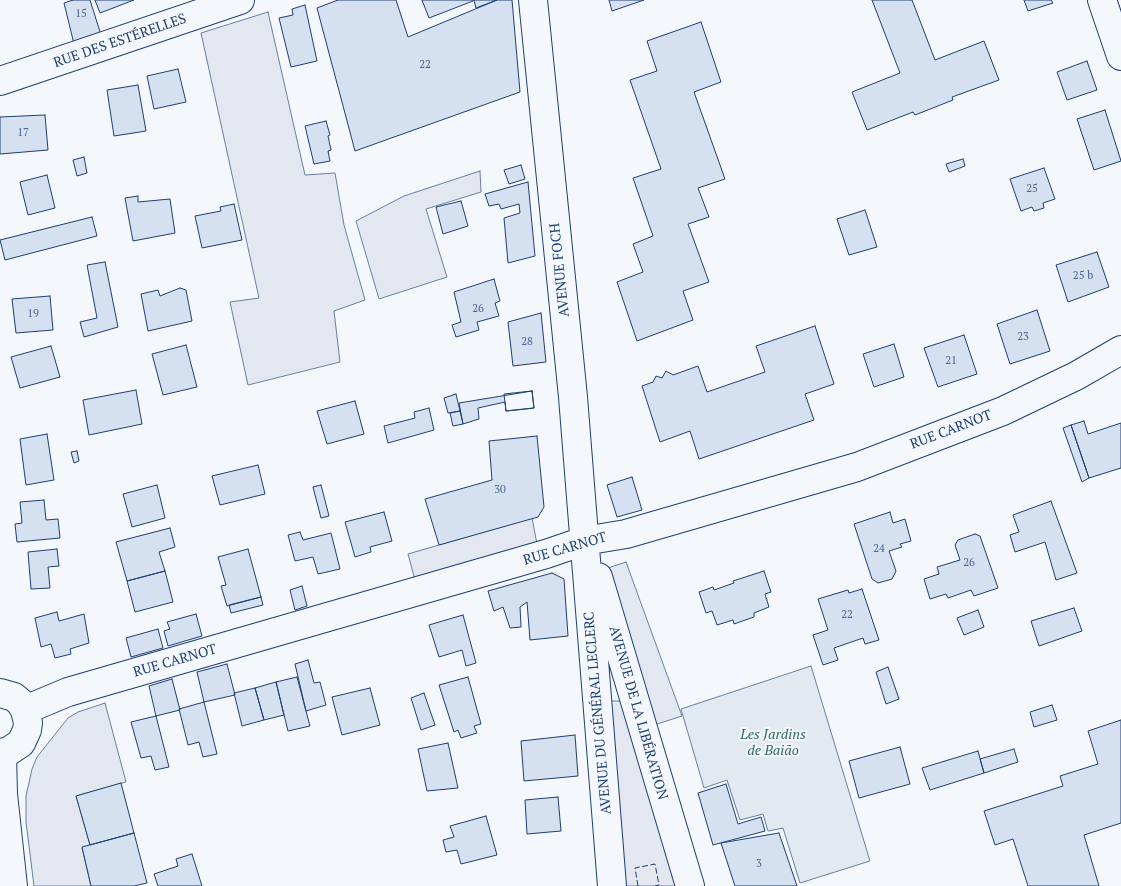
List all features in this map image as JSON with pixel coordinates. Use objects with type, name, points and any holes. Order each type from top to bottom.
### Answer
[{"type":"street","name":"RUE DES ESTÉRELLES","points":[[0,81],[240,0]]},
{"type":"street","name":"AVENUE FOCH","points":[[533,0],[572,388],[584,541]]},
{"type":"street","points":[[1102,0],[1121,56]]},
{"type":"street","name":"RUE CARNOT","points":[[25,710],[68,692],[546,554],[584,541],[626,534],[857,467],[1012,407],[1076,376],[1121,350]]},
{"type":"street","name":"AVENUE DU GÉNÉRAL LECLERC","points":[[584,541],[612,886]]},
{"type":"street","name":"AVENUE DE LA LIBÉRATION","points":[[584,541],[596,570],[690,886]]},
{"type":"street","points":[[0,692],[14,697],[25,710],[28,723],[24,737],[15,748],[1,753],[3,794],[13,886]]},
{"type":"green space","name":"Les Jardins de Baião","points":[[811,666],[870,861],[800,883],[783,828],[768,831],[763,814],[740,820],[727,780],[704,788],[681,709]]},
{"type":"shaded area","points":[[268,12],[305,175],[335,173],[344,225],[365,300],[334,311],[340,362],[248,385],[230,302],[259,298],[201,33]]},
{"type":"shaded area","points":[[480,171],[481,192],[426,209],[447,277],[379,299],[356,221],[404,196]]},
{"type":"shaded area","points":[[532,518],[537,544],[415,580],[408,554]]},
{"type":"shaded area","points":[[626,562],[682,716],[654,725],[608,568]]},
{"type":"shaded area","points":[[612,701],[619,701],[624,705],[679,886],[618,886],[607,707]]},
{"type":"shaded area","points":[[105,703],[126,782],[76,796],[90,845],[82,848],[91,886],[34,886],[26,822],[26,796],[32,769],[37,757],[68,718],[78,712]]},
{"type":"building","points":[[73,0],[90,0],[101,35],[74,44],[64,3]]},
{"type":"building","points":[[95,0],[134,0],[100,13]]},
{"type":"building","points":[[338,0],[396,0],[408,37],[497,0],[512,0],[520,92],[355,151],[317,8]]},
{"type":"building","points":[[422,0],[473,0],[473,1],[429,18]]},
{"type":"building","points":[[474,0],[497,0],[476,8]]},
{"type":"building","points":[[609,0],[644,0],[612,11]]},
{"type":"building","points":[[872,0],[912,0],[935,60],[984,41],[999,80],[952,97],[953,100],[915,115],[913,112],[867,130],[852,92],[900,73]]},
{"type":"building","points":[[1024,0],[1051,0],[1053,3],[1028,11]]},
{"type":"building","points":[[305,5],[317,61],[291,67],[279,18],[293,15],[292,9]]},
{"type":"building","points":[[701,22],[721,82],[694,92],[725,179],[698,188],[709,217],[688,224],[709,282],[683,291],[693,320],[637,341],[617,282],[643,272],[633,244],[653,236],[633,178],[661,169],[630,80],[657,71],[647,41]]},
{"type":"building","points":[[1087,61],[1097,90],[1067,100],[1057,72]]},
{"type":"building","points":[[178,69],[186,102],[154,109],[147,76]]},
{"type":"building","points":[[138,85],[146,131],[114,136],[107,90]]},
{"type":"building","points":[[1105,110],[1121,161],[1094,170],[1077,119]]},
{"type":"building","points":[[45,115],[48,150],[0,154],[0,117]]},
{"type":"building","points":[[326,121],[330,135],[328,136],[331,150],[328,151],[330,161],[314,164],[305,126]]},
{"type":"building","points":[[84,157],[87,173],[77,176],[73,160]]},
{"type":"building","points":[[963,159],[965,166],[949,172],[946,164]]},
{"type":"building","points":[[521,165],[525,179],[509,184],[504,170]]},
{"type":"building","points":[[1044,168],[1055,199],[1043,203],[1044,208],[1034,211],[1032,207],[1021,211],[1010,179]]},
{"type":"building","points":[[47,175],[55,208],[28,215],[20,182]]},
{"type":"building","points":[[528,182],[535,256],[508,263],[504,218],[520,213],[519,204],[501,209],[499,204],[489,206],[485,194]]},
{"type":"building","points":[[138,196],[138,202],[170,199],[175,233],[133,241],[125,198]]},
{"type":"building","points":[[461,201],[468,226],[443,234],[436,207]]},
{"type":"building","points":[[234,204],[242,240],[202,248],[195,216],[221,211],[220,207]]},
{"type":"building","points":[[865,210],[877,247],[849,255],[837,219]]},
{"type":"building","points":[[92,217],[97,236],[5,260],[0,240]]},
{"type":"building","points":[[1097,252],[1109,287],[1068,302],[1056,265]]},
{"type":"building","points":[[105,262],[118,327],[84,337],[80,322],[97,318],[87,265]]},
{"type":"building","points":[[494,279],[500,301],[495,303],[499,316],[477,322],[479,330],[456,337],[452,325],[461,322],[454,292]]},
{"type":"building","points":[[180,288],[186,290],[192,321],[148,331],[141,294],[158,290],[160,296]]},
{"type":"building","points":[[50,296],[53,330],[16,333],[12,299]]},
{"type":"building","points":[[1037,310],[1050,351],[1010,364],[997,324]]},
{"type":"building","points":[[541,313],[546,362],[513,366],[508,322]]},
{"type":"building","points":[[815,326],[834,384],[805,394],[814,420],[699,459],[690,431],[660,442],[642,386],[653,382],[656,376],[662,378],[666,371],[673,375],[698,366],[707,392],[765,372],[756,346]]},
{"type":"building","points":[[964,335],[977,374],[938,387],[924,348]]},
{"type":"building","points":[[894,344],[904,377],[874,387],[863,354]]},
{"type":"building","points":[[186,345],[197,387],[163,395],[152,354]]},
{"type":"building","points":[[51,346],[60,377],[20,388],[11,357]]},
{"type":"building","points":[[136,390],[142,424],[89,435],[83,400]]},
{"type":"building","points":[[532,391],[534,408],[506,411],[505,402],[478,408],[479,419],[463,424],[459,403]]},
{"type":"building","points":[[532,391],[534,408],[506,411],[504,394]]},
{"type":"building","points":[[456,394],[460,411],[448,413],[444,398]]},
{"type":"building","points":[[355,401],[364,434],[327,444],[317,411]]},
{"type":"building","points":[[429,408],[434,430],[388,443],[384,426],[415,418],[414,412]]},
{"type":"building","points":[[460,411],[463,424],[453,426],[450,413]]},
{"type":"building","points":[[1084,421],[1088,434],[1121,423],[1121,468],[1089,478],[1071,425]]},
{"type":"building","points":[[1071,425],[1089,478],[1082,482],[1063,428]]},
{"type":"building","points":[[47,434],[54,480],[26,485],[20,439]]},
{"type":"building","points":[[537,436],[544,507],[538,517],[439,545],[425,499],[492,480],[489,441]]},
{"type":"building","points":[[77,451],[79,461],[74,463],[71,452]]},
{"type":"building","points":[[258,465],[265,494],[220,505],[212,476]]},
{"type":"building","points":[[632,477],[642,510],[617,517],[607,485]]},
{"type":"building","points":[[157,485],[165,518],[132,527],[123,494]]},
{"type":"building","points":[[321,485],[329,516],[321,518],[313,487]]},
{"type":"building","points":[[44,500],[46,520],[58,519],[60,538],[17,542],[15,524],[22,523],[20,502]]},
{"type":"building","points":[[1051,501],[1077,573],[1056,580],[1045,542],[1015,552],[1010,535],[1019,532],[1013,515]]},
{"type":"building","points":[[384,512],[392,541],[370,547],[371,552],[355,557],[345,522]]},
{"type":"building","points":[[890,512],[893,523],[905,519],[911,541],[900,544],[902,547],[889,551],[896,571],[892,579],[878,583],[872,579],[854,524]]},
{"type":"building","points":[[170,528],[175,547],[159,552],[165,571],[127,581],[116,542]]},
{"type":"building","points":[[300,532],[303,540],[331,533],[340,569],[318,574],[313,557],[295,561],[288,535]]},
{"type":"building","points":[[975,534],[980,536],[998,588],[974,596],[971,590],[948,598],[946,594],[930,599],[924,579],[939,574],[937,567],[960,560],[955,545],[958,540]]},
{"type":"building","points":[[57,549],[59,566],[48,567],[50,588],[31,589],[28,552]]},
{"type":"building","points":[[248,549],[261,597],[227,606],[221,586],[226,585],[218,557]]},
{"type":"building","points":[[165,571],[173,602],[135,612],[127,581]]},
{"type":"building","points":[[764,571],[771,592],[765,594],[769,607],[754,613],[754,617],[734,624],[733,620],[717,625],[712,611],[706,613],[699,592],[713,587],[714,590],[734,583],[733,581]]},
{"type":"building","points":[[552,573],[564,579],[568,636],[530,640],[527,602],[520,607],[521,627],[510,628],[503,607],[494,611],[488,591]]},
{"type":"building","points":[[302,586],[307,606],[295,610],[290,590]]},
{"type":"building","points":[[862,589],[879,640],[865,644],[863,638],[834,648],[838,660],[823,665],[813,635],[828,630],[818,599],[848,590],[849,593]]},
{"type":"building","points":[[261,597],[263,605],[231,613],[229,605]]},
{"type":"building","points":[[1074,608],[1082,631],[1039,646],[1031,621]]},
{"type":"building","points":[[978,610],[984,627],[964,635],[957,618]]},
{"type":"building","points":[[57,612],[59,621],[84,614],[89,643],[70,649],[71,654],[55,658],[51,644],[41,647],[35,618]]},
{"type":"building","points":[[196,614],[202,636],[168,646],[164,631],[170,629],[167,622]]},
{"type":"building","points":[[463,615],[476,663],[466,666],[462,650],[439,657],[429,625]]},
{"type":"building","points":[[158,629],[163,648],[131,657],[126,638]]},
{"type":"building","points":[[308,660],[314,683],[320,682],[326,705],[306,711],[295,664]]},
{"type":"building","points":[[227,664],[235,695],[204,702],[197,672]]},
{"type":"building","points":[[888,667],[899,699],[886,704],[876,672]]},
{"type":"building","points":[[297,677],[310,726],[288,731],[276,682]]},
{"type":"building","points":[[468,677],[481,724],[474,726],[477,733],[461,738],[458,730],[454,732],[439,685]]},
{"type":"building","points":[[172,679],[180,710],[156,716],[149,686]]},
{"type":"building","points":[[276,682],[284,715],[264,720],[255,688]]},
{"type":"building","points":[[255,688],[264,720],[242,726],[234,693]]},
{"type":"building","points":[[370,688],[380,725],[342,735],[332,697]]},
{"type":"building","points":[[424,693],[435,725],[421,730],[411,698]]},
{"type":"building","points":[[204,702],[217,754],[203,757],[199,742],[188,745],[179,709]]},
{"type":"building","points":[[1052,705],[1057,720],[1034,727],[1030,712]]},
{"type":"building","points":[[156,716],[169,767],[155,770],[151,756],[141,758],[131,722]]},
{"type":"building","points":[[1121,720],[1121,823],[1084,835],[1099,886],[1028,886],[1013,839],[995,845],[984,811],[1063,786],[1060,776],[1098,764],[1088,731]]},
{"type":"building","points":[[575,735],[578,776],[524,781],[521,741]]},
{"type":"building","points":[[448,743],[458,788],[427,791],[418,749]]},
{"type":"building","points":[[900,747],[910,784],[859,798],[849,761]]},
{"type":"building","points":[[1014,749],[1018,762],[984,773],[980,759]]},
{"type":"building","points":[[978,751],[984,773],[930,790],[922,768]]},
{"type":"building","points":[[121,783],[134,833],[90,845],[76,796]]},
{"type":"building","points":[[726,784],[738,824],[761,817],[765,831],[713,845],[698,793]]},
{"type":"building","points":[[558,797],[561,831],[527,834],[525,800]]},
{"type":"building","points":[[486,816],[497,855],[461,864],[457,850],[446,852],[443,840],[454,837],[450,826]]},
{"type":"building","points":[[134,833],[147,883],[134,886],[91,886],[82,847]]},
{"type":"building","points":[[779,833],[797,886],[735,886],[721,843]]},
{"type":"building","points":[[192,854],[202,886],[158,886],[154,874],[178,866],[176,859]]},
{"type":"fence","points":[[638,886],[635,868],[655,864],[659,885],[655,886]]}]
